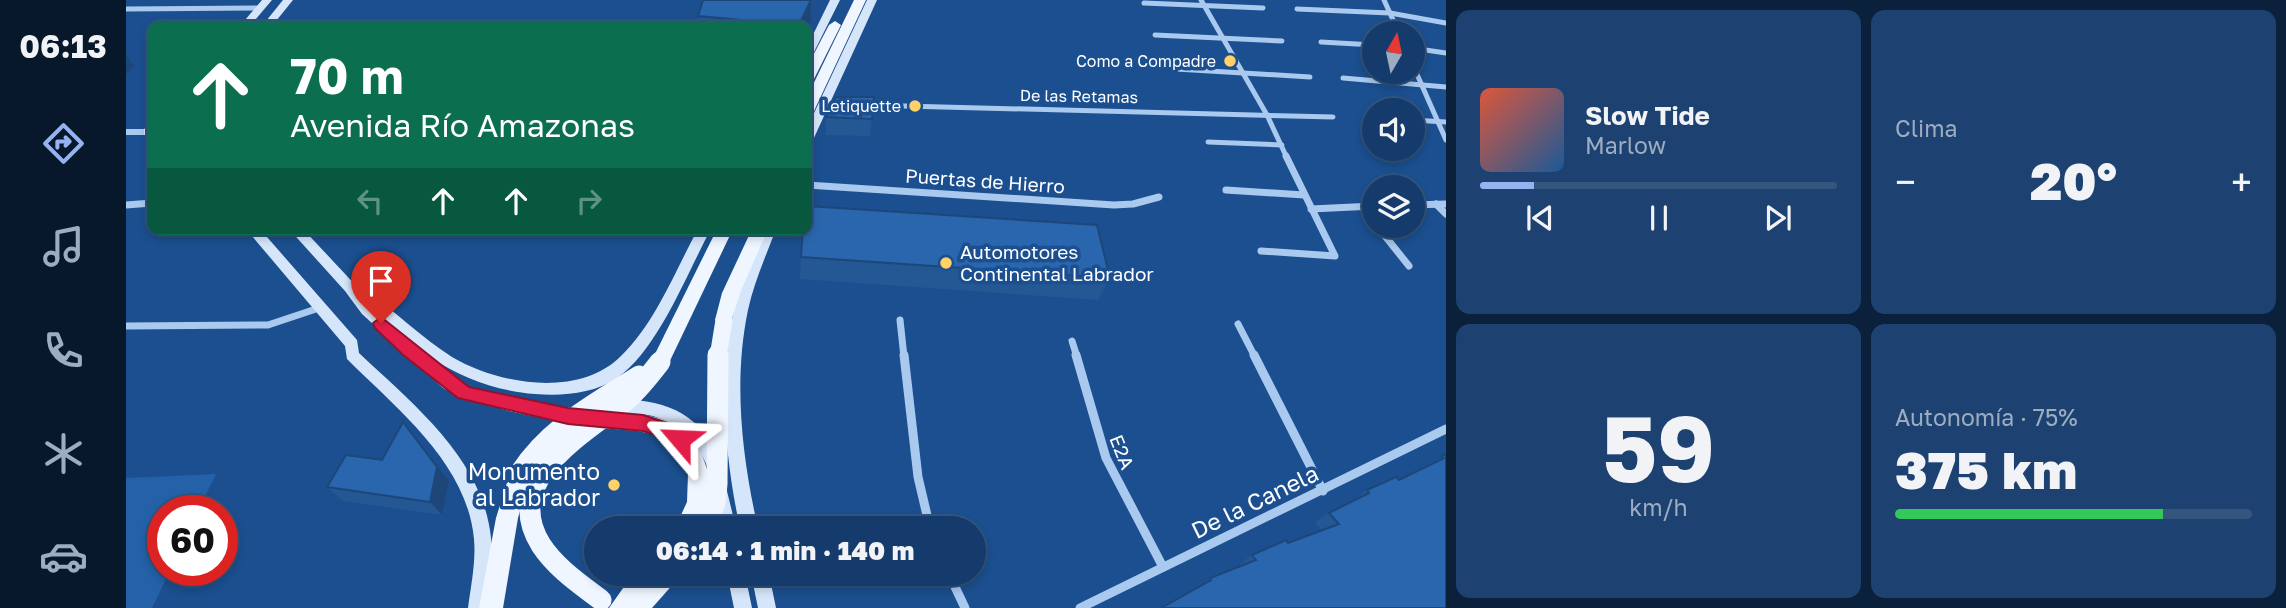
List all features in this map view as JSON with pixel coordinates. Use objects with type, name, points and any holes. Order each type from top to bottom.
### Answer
[{"type":"main road","points":[[249,21],[267,0]]},
{"type":"main road","points":[[271,21],[288,0]]},
{"type":"main road","points":[[812,46],[835,0]]},
{"type":"main road","points":[[812,69],[848,0]]},
{"type":"main road","points":[[812,101],[860,0]]},
{"type":"main road","points":[[812,131],[827,104],[872,0]]},
{"type":"main road","points":[[257,235],[323,307],[352,344],[352,355],[435,439],[463,477],[481,529],[477,608]]},
{"type":"main road","points":[[301,235],[367,310],[449,383],[464,393],[578,418],[643,423],[668,431],[685,445],[699,473],[695,516]]},
{"type":"main road","points":[[350,288],[448,362],[506,384],[542,389],[569,389],[617,371],[631,358],[645,341],[702,235]]},
{"type":"main road","points":[[632,586],[611,605],[555,561],[541,545],[532,522],[535,489],[546,465],[558,451],[624,402],[660,362],[722,235]]},
{"type":"main road","points":[[704,516],[715,503],[717,484],[717,364],[724,320],[738,276],[757,235]]},
{"type":"main road","points":[[747,516],[739,452],[734,356],[746,293],[768,235]]},
{"type":"main road","points":[[491,608],[511,499],[526,463],[551,433],[660,362]]},
{"type":"main road","points":[[509,403],[549,407],[639,406],[677,417],[693,428],[708,447],[715,465],[725,516]]},
{"type":"main road","points":[[636,608],[656,586]]},
{"type":"main road","points":[[738,586],[743,608]]},
{"type":"main road","points":[[763,586],[768,608]]},
{"type":"street","points":[[1384,0],[1394,21]]},
{"type":"street","points":[[1144,3],[1203,3],[1263,8]]},
{"type":"street","points":[[1203,3],[1282,145],[1335,256],[1261,251]]},
{"type":"street","points":[[126,9],[260,8]]},
{"type":"street","points":[[1297,9],[1390,13],[1446,23]]},
{"type":"street","points":[[1155,35],[1282,41]]},
{"type":"street","points":[[1321,42],[1362,44]]},
{"type":"street","points":[[1425,50],[1446,53]]},
{"type":"street","points":[[1176,69],[1310,77]]},
{"type":"street","points":[[1343,78],[1362,79]]},
{"type":"street","points":[[1421,84],[1446,140]]},
{"type":"street","points":[[1425,84],[1446,87]]},
{"type":"street","name":"De las Retamas","points":[[862,105],[1333,117]]},
{"type":"street","points":[[1425,120],[1446,122]]},
{"type":"street","points":[[126,132],[147,130]]},
{"type":"street","points":[[1208,142],[1282,145]]},
{"type":"street","name":"Puertas de Hierro","points":[[812,185],[1114,205],[1133,204],[1160,197]]},
{"type":"street","points":[[1226,190],[1304,195]]},
{"type":"street","points":[[126,205],[147,203]]},
{"type":"street","points":[[1425,204],[1446,204]]},
{"type":"street","points":[[1436,204],[1446,214]]},
{"type":"street","points":[[1311,209],[1362,207]]},
{"type":"street","points":[[1387,238],[1409,266]]},
{"type":"street","points":[[126,326],[268,325],[323,307]]},
{"type":"street","points":[[900,320],[918,477],[926,516]]},
{"type":"street","points":[[1238,324],[1323,491]]},
{"type":"street","name":"E2A","points":[[1072,341],[1106,458],[1163,567]]},
{"type":"street","name":"De la Canela","points":[[1080,608],[1446,429]]},
{"type":"street","points":[[955,586],[965,608]]},
{"type":"shaded area","points":[[216,474],[206,495],[147,495],[147,586],[163,586],[152,608],[126,608],[126,478]]},
{"type":"building","points":[[703,0],[811,0],[801,21],[754,21],[698,16]]},
{"type":"building","points":[[836,97],[874,97],[872,119],[826,117]]},
{"type":"building","points":[[812,206],[1097,225],[1110,278],[801,257],[803,235],[812,235]]},
{"type":"building","points":[[403,422],[437,467],[430,502],[327,487],[346,455],[382,460]]},
{"type":"building","points":[[1446,454],[1446,608],[1161,608],[1211,580],[1210,578],[1256,560],[1252,555],[1286,540],[1288,543],[1339,524],[1329,513],[1369,493],[1367,490],[1396,477],[1399,480],[1444,458],[1441,456]]},
{"type":"place","name":"Como a Compadre","points":[[1230,61]]},
{"type":"place","name":"Letiquette","points":[[915,106]]},
{"type":"place","name":"Automotores Continental Labrador","points":[[946,263]]},
{"type":"place","name":"Monumento al Labrador","points":[[614,485]]},
{"type":"route","points":[[381,323],[408,349],[464,393],[568,416],[643,423],[668,431],[680,439]]}]
